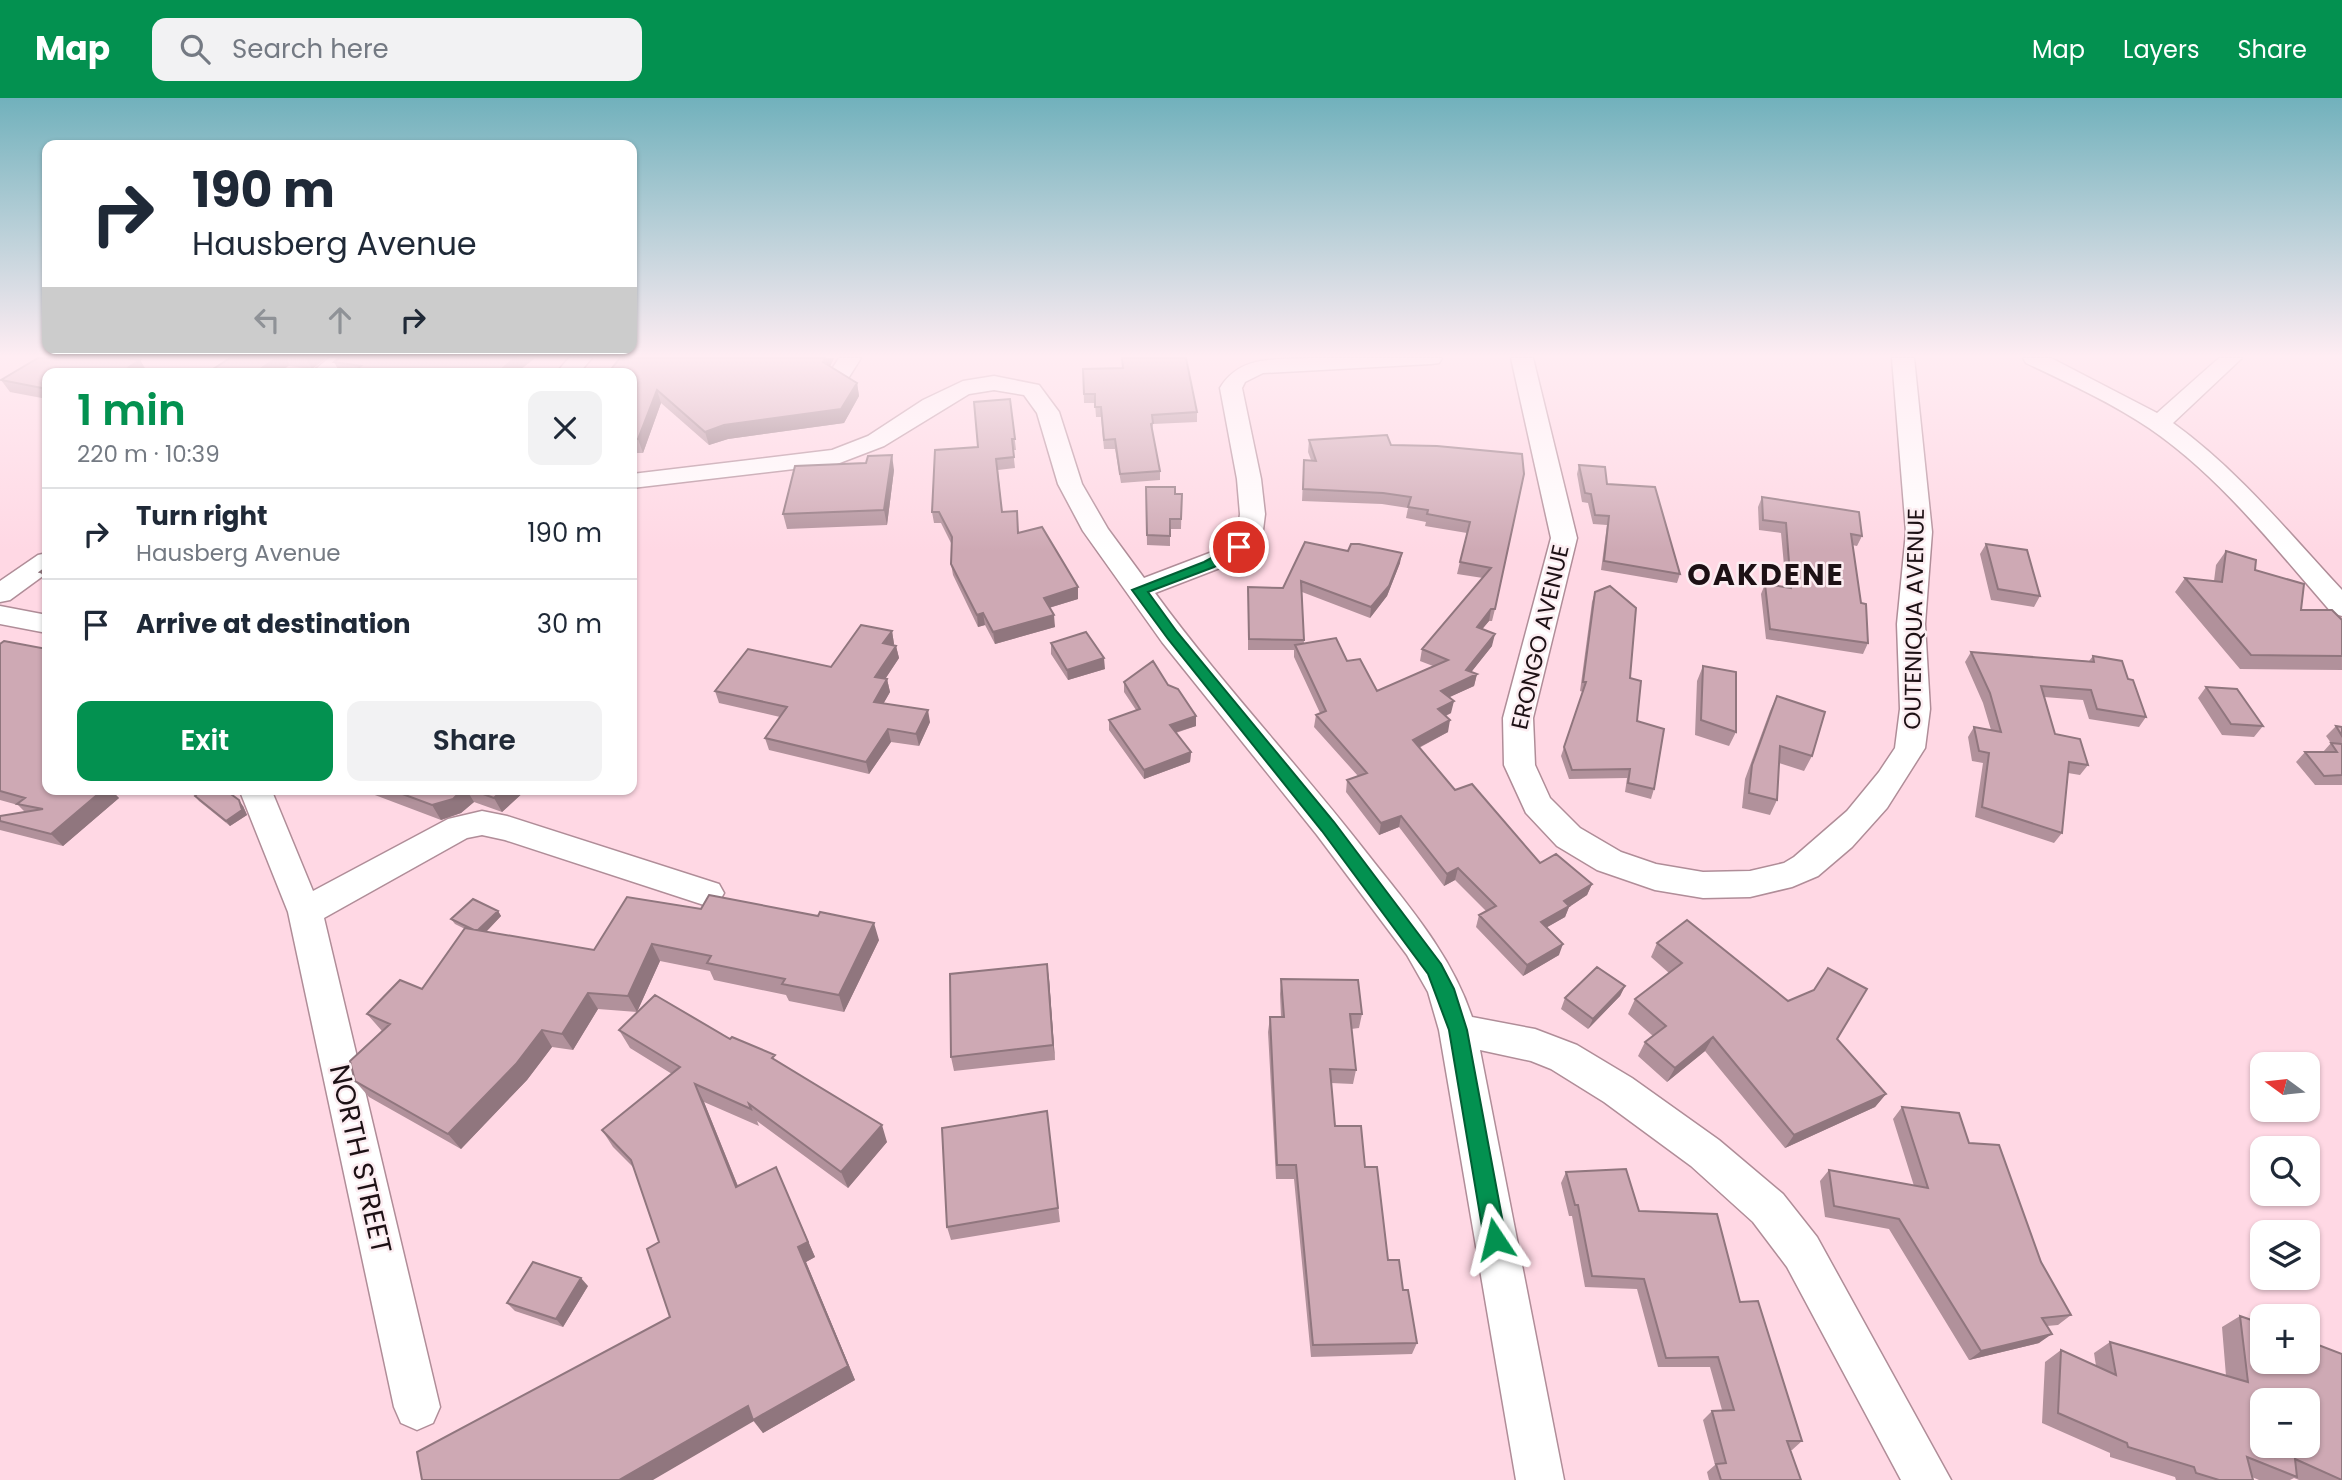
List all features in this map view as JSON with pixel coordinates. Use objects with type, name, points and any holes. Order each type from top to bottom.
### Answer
[{"type":"street","points":[[637,480],[848,454],[876,441],[905,422]]},
{"type":"street","points":[[1052,422],[1070,484],[1080,504],[1139,590],[1419,945],[1445,989],[1458,1030],[1540,1480]]},
{"type":"street","points":[[1139,590],[1229,555],[1239,547],[1250,531],[1251,503],[1237,422]]},
{"type":"street","name":"ERONGO AVENUE","points":[[1537,422],[1564,538],[1518,718],[1516,739],[1519,765],[1535,800],[1569,838],[1612,863],[1667,880]]},
{"type":"street","name":"OUTENIQUA AVENUE","points":[[1667,880],[1708,886],[1743,886],[1771,881],[1811,866],[1845,835],[1887,783],[1909,750],[1914,726],[1910,628],[1919,535],[1909,422]]},
{"type":"street","points":[[2155,422],[2218,472],[2342,607]]},
{"type":"street","points":[[0,594],[42,565]]},
{"type":"street","points":[[0,615],[42,623]]},
{"type":"street","name":"NORTH STREET","points":[[257,795],[305,912],[417,1407]]},
{"type":"street","points":[[305,912],[459,828],[482,823],[507,828],[708,893]]},
{"type":"street","points":[[1458,1030],[1535,1045],[1574,1062],[1618,1090],[1705,1153],[1768,1208],[1809,1263],[1927,1480]]},
{"type":"building","points":[[637,422],[644,422],[638,439]]},
{"type":"building","points":[[694,422],[742,422],[724,425],[705,432]]},
{"type":"building","points":[[976,422],[1013,422],[1014,457],[996,459],[1002,512],[1017,511],[1018,533],[1042,527],[1078,587],[1044,598],[1054,615],[993,632],[983,613],[977,615],[951,564],[952,537],[939,512],[932,512],[935,450],[978,447]]},
{"type":"building","points":[[1102,422],[1153,422],[1151,424],[1160,471],[1120,474],[1115,439],[1104,440]]},
{"type":"building","points":[[1387,435],[1391,445],[1437,446],[1522,454],[1524,474],[1495,609],[1491,609],[1477,627],[1495,634],[1466,670],[1477,674],[1441,691],[1454,701],[1438,709],[1450,720],[1413,740],[1455,790],[1472,784],[1540,863],[1556,854],[1592,884],[1564,901],[1569,906],[1541,922],[1563,944],[1527,965],[1479,915],[1496,906],[1458,868],[1447,874],[1401,816],[1381,823],[1347,780],[1367,773],[1316,715],[1326,711],[1295,645],[1336,638],[1347,661],[1360,659],[1377,691],[1448,660],[1422,649],[1491,568],[1460,562],[1470,522],[1427,514],[1428,510],[1408,507],[1411,497],[1303,489],[1304,460],[1316,461],[1309,440]]},
{"type":"building","points":[[892,455],[884,510],[783,514],[795,466],[866,463],[868,456]]},
{"type":"building","points":[[1579,465],[1605,467],[1607,484],[1655,487],[1680,574],[1604,561],[1609,516],[1595,515],[1591,494],[1585,493]]},
{"type":"building","points":[[1146,487],[1175,487],[1175,494],[1182,494],[1181,519],[1170,519],[1170,536],[1147,535]]},
{"type":"building","points":[[1762,497],[1859,512],[1862,536],[1851,534],[1861,603],[1866,604],[1868,643],[1770,629],[1765,584],[1791,588],[1786,523],[1763,520]]},
{"type":"building","points":[[1305,542],[1348,551],[1351,544],[1359,544],[1402,553],[1389,586],[1371,607],[1301,581],[1304,640],[1249,639],[1248,587],[1283,588]]},
{"type":"building","points":[[1986,544],[2027,550],[2040,596],[1998,589]]},
{"type":"building","points":[[2226,551],[2256,560],[2255,570],[2304,584],[2301,610],[2332,610],[2342,620],[2342,656],[2251,655],[2185,578],[2222,582]]},
{"type":"building","points":[[1610,586],[1636,608],[1630,678],[1641,681],[1637,721],[1664,729],[1654,789],[1628,783],[1630,769],[1572,770],[1564,747],[1586,682],[1583,682],[1595,592]]},
{"type":"building","points":[[861,625],[892,631],[883,643],[896,646],[875,677],[887,679],[874,702],[928,710],[916,734],[888,729],[866,762],[765,738],[787,707],[715,691],[748,649],[831,667]]},
{"type":"building","points":[[1086,632],[1104,658],[1067,670],[1051,643]]},
{"type":"building","points":[[4,641],[42,648],[42,795],[97,795],[51,834],[0,821],[0,816],[43,809],[17,804],[25,798],[0,791],[0,644]]},
{"type":"building","points":[[1971,652],[2094,662],[2093,656],[2122,661],[2128,679],[2133,680],[2146,717],[2097,709],[2091,690],[2041,686],[2055,734],[2080,739],[2088,765],[2069,762],[2062,833],[1982,807],[1989,753],[1979,751],[1974,727],[2001,732],[1990,693]]},
{"type":"building","points":[[1153,661],[1168,685],[1178,689],[1196,716],[1170,725],[1191,752],[1144,770],[1109,720],[1140,709],[1124,682]]},
{"type":"building","points":[[1703,666],[1736,672],[1736,732],[1701,720]]},
{"type":"building","points":[[2206,687],[2237,689],[2263,726],[2231,724]]},
{"type":"building","points":[[1777,696],[1825,712],[1812,756],[1780,746],[1777,800],[1749,793],[1752,765]]},
{"type":"building","points":[[2331,743],[2342,744],[2342,775],[2324,776],[2305,752],[2337,752]]},
{"type":"building","points":[[232,795],[239,800],[242,810],[226,821],[195,796]]},
{"type":"building","points":[[405,795],[457,795],[453,799],[432,805]]},
{"type":"building","points":[[709,895],[818,916],[820,912],[874,923],[839,995],[782,984],[785,979],[707,963],[711,956],[652,944],[628,996],[588,993],[562,1034],[542,1030],[516,1064],[448,1134],[355,1081],[350,1061],[390,1024],[367,1014],[400,980],[422,989],[465,928],[594,950],[627,897],[701,909]]},
{"type":"building","points":[[473,899],[498,911],[478,930],[451,919]]},
{"type":"building","points":[[1687,920],[1788,1001],[1814,990],[1828,968],[1867,989],[1837,1039],[1886,1094],[1794,1135],[1713,1037],[1675,1068],[1645,1042],[1666,1026],[1635,999],[1682,963],[1657,943]]},
{"type":"building","points":[[1047,964],[1053,1045],[951,1057],[950,974]]},
{"type":"building","points":[[1597,967],[1625,986],[1593,1019],[1565,998]]},
{"type":"building","points":[[1281,979],[1358,980],[1362,1014],[1350,1014],[1356,1070],[1330,1069],[1335,1126],[1361,1126],[1365,1167],[1377,1167],[1388,1260],[1399,1260],[1403,1290],[1408,1290],[1417,1343],[1313,1345],[1296,1165],[1277,1165],[1270,1017],[1284,1017]]},
{"type":"building","points":[[655,995],[730,1039],[732,1037],[775,1055],[772,1058],[882,1125],[841,1172],[749,1104],[751,1109],[695,1084],[736,1187],[776,1167],[808,1242],[798,1247],[848,1366],[753,1420],[748,1406],[619,1480],[422,1480],[417,1452],[670,1317],[647,1249],[659,1242],[631,1160],[602,1130],[680,1067],[619,1030]]},
{"type":"building","points":[[1902,1107],[1959,1113],[1969,1143],[1999,1145],[2041,1262],[2071,1315],[2042,1318],[2052,1334],[1981,1351],[1899,1219],[1834,1206],[1829,1170],[1928,1188]]},
{"type":"building","points":[[1047,1111],[1058,1208],[947,1227],[942,1128]]},
{"type":"building","points":[[1626,1169],[1639,1211],[1717,1214],[1740,1302],[1758,1301],[1802,1441],[1787,1441],[1801,1480],[1721,1480],[1716,1464],[1726,1463],[1712,1411],[1734,1410],[1718,1357],[1666,1358],[1644,1279],[1592,1276],[1578,1205],[1575,1205],[1566,1172]]},
{"type":"building","points":[[533,1262],[581,1278],[556,1319],[507,1303]]},
{"type":"building","points":[[2240,1316],[2250,1319],[2250,1374],[2320,1374],[2320,1346],[2342,1354],[2342,1480],[2295,1459],[2297,1477],[2247,1457],[2253,1480],[2219,1480],[2196,1473],[2194,1467],[2128,1447],[2127,1443],[2058,1413],[2061,1350],[2116,1375],[2110,1342],[2248,1382]]},
{"type":"district","name":"OAKDENE","points":[[1766,575]]},
{"type":"route","points":[[1239,547],[1209,565],[1139,590],[1172,636],[1328,826],[1419,945],[1445,989],[1458,1030],[1495,1239]]}]
